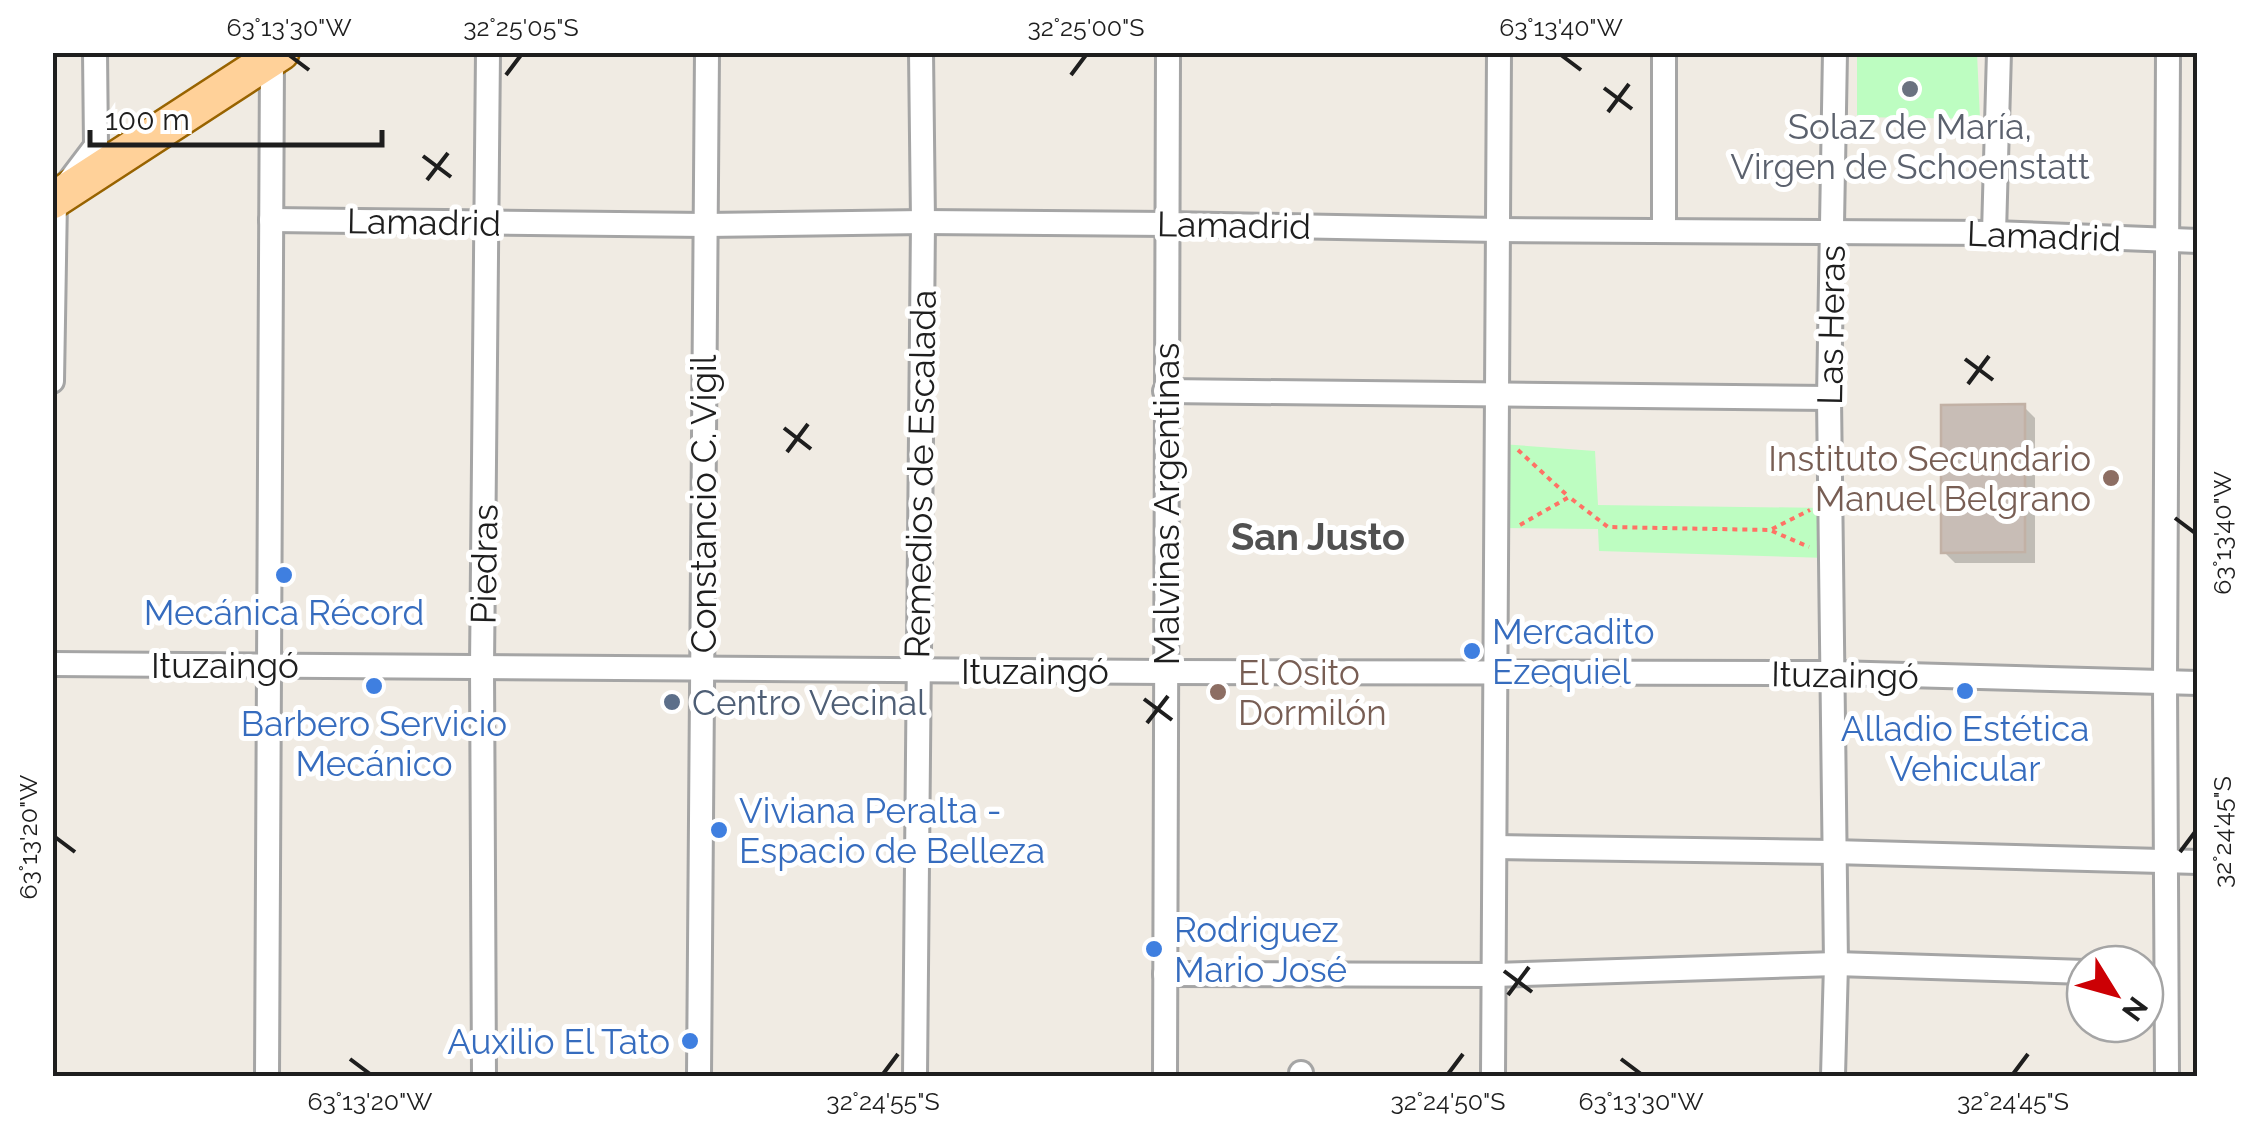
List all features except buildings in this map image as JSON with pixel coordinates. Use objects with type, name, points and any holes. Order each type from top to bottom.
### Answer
[{"type":"main road","points":[[53,192],[96,146],[264,54]]},
{"type":"main road","points":[[53,192],[264,54]]},
{"type":"street","points":[[95,52],[96,146]]},
{"type":"street","name":"Piedras","points":[[484,1076],[482,667],[488,52]]},
{"type":"street","name":"Constancio C. Vigil","points":[[699,1076],[708,52]]},
{"type":"street","name":"Remedios de Escalada","points":[[915,1076],[921,52]]},
{"type":"street","name":"Malvinas Argentinas","points":[[1165,1076],[1168,52]]},
{"type":"street","points":[[1493,1076],[1499,52]]},
{"type":"street","points":[[1664,52],[1664,231]]},
{"type":"street","name":"Las Heras","points":[[1833,1076],[1836,964],[1829,398],[1835,52]]},
{"type":"street","points":[[1994,233],[1999,52]]},
{"type":"street","points":[[2159,944],[2168,862],[2168,52]]},
{"type":"street","points":[[264,54],[271,220],[267,1076]]},
{"type":"street","points":[[52,381],[53,192]]},
{"type":"street","name":"Lamadrid","points":[[271,220],[705,226],[923,222],[1168,224],[1994,233],[2198,240]]},
{"type":"street","points":[[1166,391],[1829,398]]},
{"type":"street","name":"Ituzaingó","points":[[52,664],[1834,673],[2198,683]]},
{"type":"street","points":[[1495,848],[2198,862]]},
{"type":"street","points":[[1165,974],[1494,975],[1836,964],[2065,971]]},
{"type":"street","points":[[2164,1044],[2167,1076]]},
{"type":"path","points":[[1518,450],[1608,527],[1770,530],[1814,549]]},
{"type":"path","points":[[1520,526],[1569,497]]},
{"type":"path","points":[[1770,530],[1810,510]]},
{"type":"green space","points":[[1857,53],[1977,53],[1980,119],[1857,117]]},
{"type":"green space","points":[[1501,444],[1595,451],[1598,505],[1827,508],[1827,558],[1599,551],[1598,529],[1503,528]]},
{"type":"place","name":"Solaz de María, Virgen de Schoenstatt","points":[[1910,89]]},
{"type":"place","name":"Instituto Secundario Manuel Belgrano","points":[[2111,478]]},
{"type":"place","name":"Mecánica Récord","points":[[284,575]]},
{"type":"place","name":"Mercadito Ezequiel","points":[[1472,651]]},
{"type":"place","name":"Barbero Servicio Mecánico","points":[[374,686]]},
{"type":"place","name":"Alladio Estética Vehicular","points":[[1965,691]]},
{"type":"place","name":"El Osito Dormilón","points":[[1218,692]]},
{"type":"place","name":"Centro Vecinal","points":[[672,702]]},
{"type":"place","name":"Viviana Peralta - Espacio de Belleza","points":[[719,830]]},
{"type":"place","name":"Rodriguez Mario José","points":[[1154,949]]},
{"type":"place","name":"Auxilio El Tato","points":[[690,1041]]},
{"type":"district","name":"San Justo","points":[[1318,536]]}]
